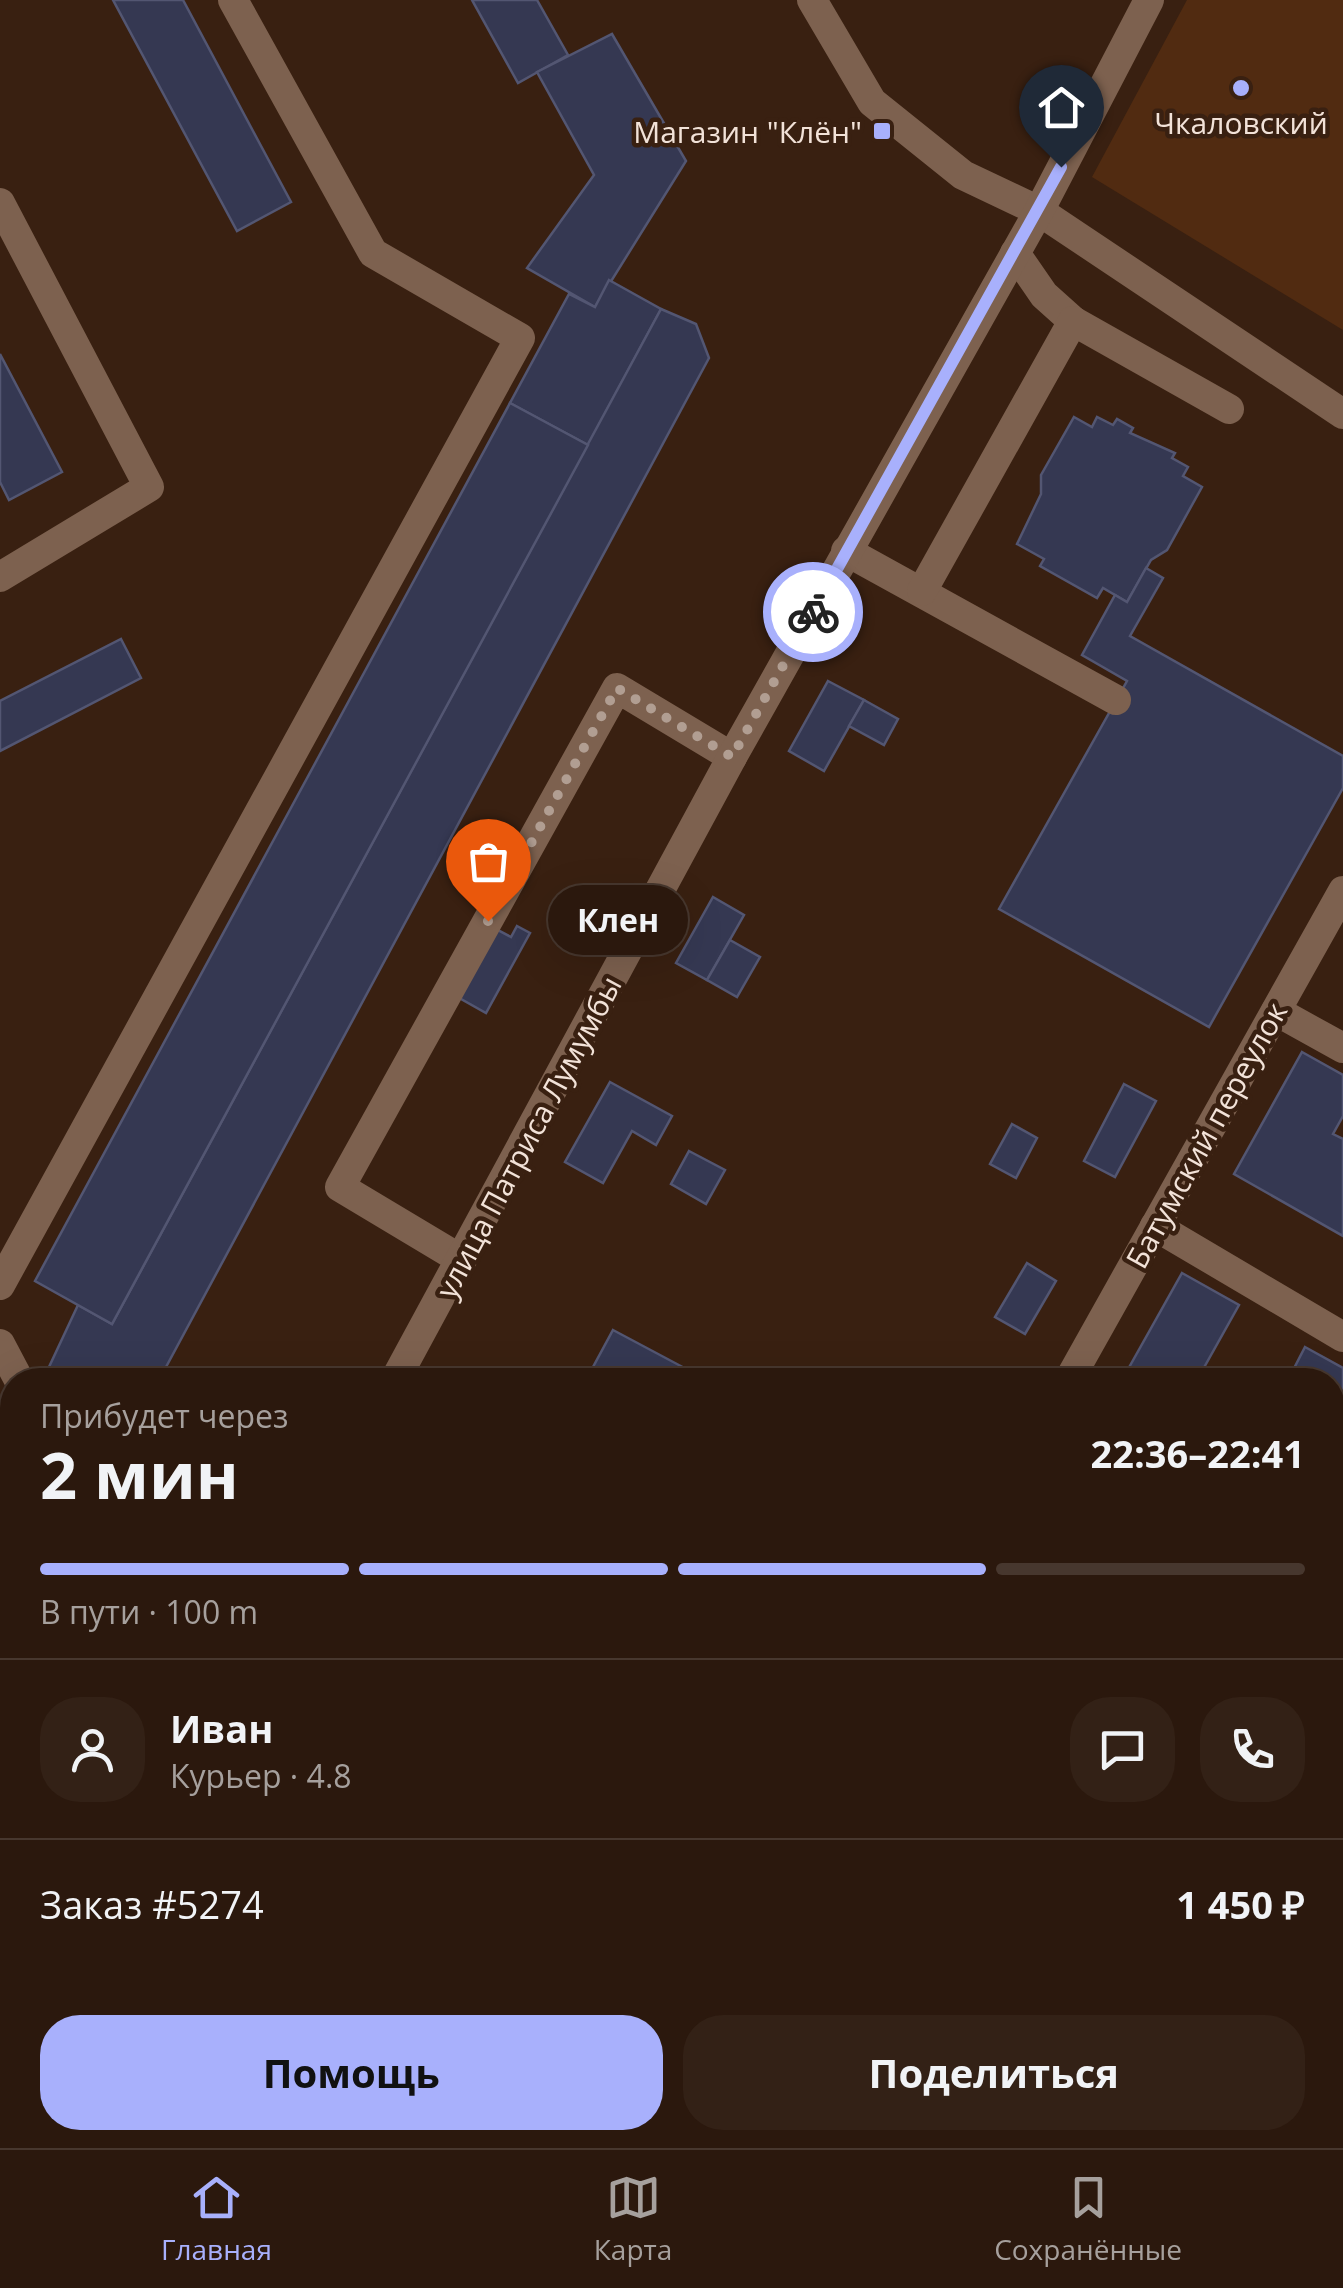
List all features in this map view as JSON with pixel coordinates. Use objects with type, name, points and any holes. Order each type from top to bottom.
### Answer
[{"type":"street","points":[[0,1285],[520,338],[374,253],[233,0]]},
{"type":"street","points":[[812,0],[872,102],[963,175],[1039,211],[1343,414]]},
{"type":"street","name":"улица Патриса Лумумбы","points":[[403,1368],[732,757],[1039,211],[1150,0]]},
{"type":"street","points":[[0,203],[150,487],[0,578]]},
{"type":"street","points":[[1015,253],[1044,294],[1074,321],[1228,409]]},
{"type":"street","points":[[922,590],[1074,321]]},
{"type":"street","points":[[846,551],[1116,700]]},
{"type":"street","points":[[462,1260],[340,1187],[617,688],[732,757]]},
{"type":"street","name":"Батумский переулок","points":[[1076,1368],[1343,891]]},
{"type":"street","points":[[1276,1010],[1343,1048]]},
{"type":"street","points":[[1155,1226],[1343,1337]]},
{"type":"street","points":[[0,1344],[13,1368]]},
{"type":"shaded area","name":"Чкаловский","points":[[1187,0],[1343,0],[1343,330],[1092,177]]},
{"type":"building","points":[[113,0],[183,0],[291,202],[237,231]]},
{"type":"building","points":[[472,0],[537,0],[568,55],[518,83]]},
{"type":"building","points":[[612,34],[686,161],[595,307],[527,268],[594,175],[537,72]]},
{"type":"building","points":[[609,280],[661,309],[588,445],[510,403],[569,294],[595,307]]},
{"type":"building","points":[[661,309],[696,324],[709,358],[165,1368],[49,1367],[78,1305],[112,1324]]},
{"type":"building","points":[[0,354],[62,472],[9,500],[0,482]]},
{"type":"building","points":[[510,403],[588,445],[112,1324],[35,1281]]},
{"type":"building","points":[[1074,417],[1092,427],[1097,417],[1113,425],[1117,419],[1133,428],[1130,433],[1175,453],[1172,458],[1188,467],[1183,476],[1202,487],[1167,550],[1151,560],[1127,602],[1103,588],[1097,598],[1040,566],[1044,559],[1017,544],[1041,494],[1041,475]]},
{"type":"building","points":[[1146,568],[1163,578],[1130,636],[1343,756],[1343,788],[1209,1027],[999,909],[1127,681],[1082,655],[1115,595],[1127,602]]},
{"type":"building","points":[[121,639],[141,678],[0,751],[0,701]]},
{"type":"building","points":[[828,681],[864,700],[824,771],[789,751]]},
{"type":"building","points":[[864,700],[898,719],[884,745],[849,726]]},
{"type":"building","points":[[713,897],[744,915],[707,980],[676,963]]},
{"type":"building","points":[[517,926],[530,933],[486,1013],[454,995],[492,927],[511,937]]},
{"type":"building","points":[[730,940],[760,957],[737,997],[707,980]]},
{"type":"building","points":[[1302,1052],[1343,1075],[1343,1116],[1333,1134],[1343,1139],[1343,1236],[1234,1174]]},
{"type":"building","points":[[610,1082],[672,1116],[656,1145],[632,1131],[603,1183],[565,1162]]},
{"type":"building","points":[[1124,1084],[1156,1101],[1115,1177],[1084,1161]]},
{"type":"building","points":[[1012,1124],[1037,1138],[1016,1178],[990,1164]]},
{"type":"building","points":[[689,1151],[725,1170],[706,1204],[671,1184]]},
{"type":"building","points":[[1027,1263],[1056,1281],[1025,1334],[995,1317]]},
{"type":"building","points":[[1182,1273],[1239,1305],[1204,1368],[1129,1368]]},
{"type":"building","points":[[613,1330],[684,1368],[592,1368]]},
{"type":"building","points":[[1305,1347],[1343,1368],[1294,1368]]},
{"type":"way so far","points":[[488,921],[617,688],[663,712],[732,757],[813,612]]},
{"type":"place","name":"Чкаловский","points":[[1241,88]]},
{"type":"place","name":"Магазин \"Клён\"","points":[[882,131]]},
{"type":"place","name":"Клен","points":[[488,921]]},
{"type":"route","points":[[813,612],[1061,167]]}]
